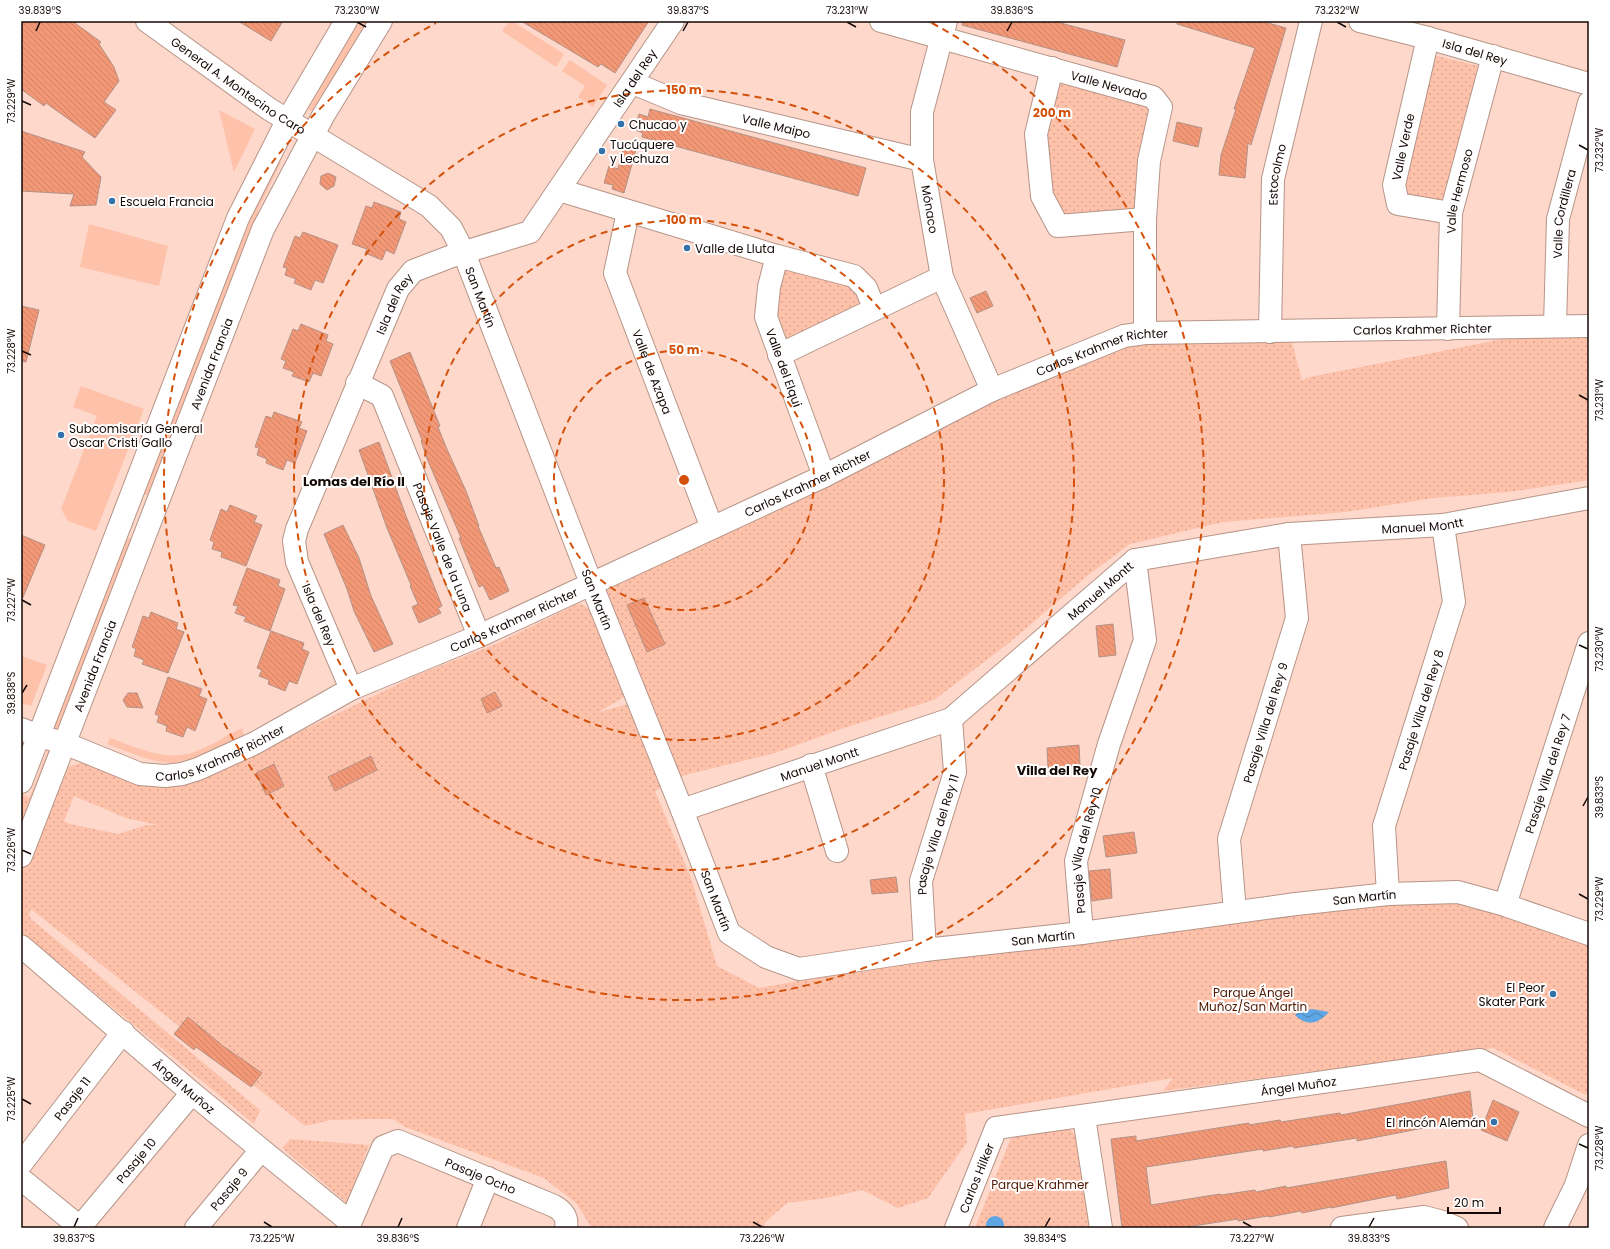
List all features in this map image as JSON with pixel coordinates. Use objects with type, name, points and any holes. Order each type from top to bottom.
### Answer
[{"type":"street","name":"General A. Montecino Caro","points":[[147,21],[287,121],[311,136]]},
{"type":"street","points":[[21,782],[30,733],[124,515],[238,218],[287,121],[346,21]]},
{"type":"street","name":"Avenida Francia","points":[[21,856],[263,229],[311,136],[381,21]]},
{"type":"street","name":"Isla del Rey","points":[[351,689],[297,562],[294,541],[297,529],[357,382],[398,289],[413,272],[452,256],[530,232],[633,83],[673,21]]},
{"type":"street","name":"Valle Nevado","points":[[880,21],[944,29],[1052,68],[1153,97],[1161,107],[1149,162],[1145,219],[1145,334]]},
{"type":"street","name":"Estocolmo","points":[[1270,332],[1273,179],[1311,21]]},
{"type":"street","name":"Isla del Rey","points":[[1360,21],[1428,38],[1589,84]]},
{"type":"street","name":"Mónaco","points":[[944,29],[922,112],[922,160],[942,277],[992,390]]},
{"type":"street","name":"Valle Verde","points":[[1428,38],[1394,185],[1398,204],[1451,213]]},
{"type":"street","name":"Valle Hermoso","points":[[1448,329],[1451,213],[1493,56]]},
{"type":"street","points":[[1052,68],[1036,134],[1042,196],[1058,226],[1145,219]]},
{"type":"street","name":"Valle Maipo","points":[[633,83],[681,102],[922,160]]},
{"type":"street","name":"Valle Cordillera","points":[[1555,326],[1558,220],[1589,103]]},
{"type":"street","name":"San Martín","points":[[311,136],[429,206],[451,228],[464,253],[591,583],[682,810],[729,933],[766,957],[799,969],[925,950],[1082,933],[1235,912],[1388,894],[1458,892],[1505,905],[1589,934]]},
{"type":"street","points":[[559,190],[777,256],[854,276],[866,288],[874,308]]},
{"type":"street","name":"Valle de Azapa","points":[[628,212],[615,273],[712,528]]},
{"type":"street","name":"Valle del Elqui","points":[[777,256],[769,287],[766,317],[824,476]]},
{"type":"street","points":[[779,355],[874,308],[942,277]]},
{"type":"street","name":"Carlos Krahmer Richter","points":[[30,733],[64,743],[140,774],[165,776],[182,774],[198,769],[255,743],[351,689],[479,636],[824,476],[992,390],[1124,336],[1145,334],[1589,326]]},
{"type":"street","name":"Pasaje Valle de la Luna","points":[[357,382],[382,396],[479,636]]},
{"type":"street","name":"Manuel Montt","points":[[682,810],[951,719],[1135,560],[1289,534],[1443,525],[1589,498]]},
{"type":"street","points":[[124,515],[150,522]]},
{"type":"street","name":"Pasaje Villa del Rey 8","points":[[1388,894],[1384,826],[1454,602],[1443,525]]},
{"type":"street","name":"Pasaje Villa del Rey 9","points":[[1235,912],[1229,839],[1297,618],[1289,534]]},
{"type":"street","name":"Pasaje Villa del Rey 10","points":[[1082,933],[1076,861],[1109,744],[1145,640],[1135,560]]},
{"type":"street","name":"Pasaje Villa del Rey 7","points":[[1505,905],[1589,643]]},
{"type":"street","name":"Pasaje Villa del Rey 11","points":[[925,950],[920,881],[955,772],[951,719]]},
{"type":"street","points":[[811,766],[837,851]]},
{"type":"street","name":"Ángel Muñoz","points":[[21,946],[349,1225]]},
{"type":"street","name":"Pasaje 11","points":[[21,1164],[123,1032]]},
{"type":"street","name":"Ángel Muñoz","points":[[996,1128],[1084,1117],[1480,1060],[1589,1116]]},
{"type":"street","name":"Pasaje 10","points":[[80,1228],[192,1093]]},
{"type":"street","points":[[1084,1117],[1101,1228]]},
{"type":"street","name":"Carlos Hilker","points":[[956,1228],[996,1128]]},
{"type":"street","name":"Pasaje Ocho","points":[[349,1225],[383,1147],[398,1140],[561,1210],[565,1216],[566,1227]]},
{"type":"street","points":[[1555,1228],[1576,1185],[1589,1145]]},
{"type":"street","name":"Pasaje 9","points":[[196,1228],[261,1150]]},
{"type":"street","points":[[468,1228],[488,1178]]},
{"type":"street","points":[[21,1179],[80,1228]]},
{"type":"street","points":[[1342,1228],[1424,1217],[1443,1222],[1457,1228]]},
{"type":"green space","points":[[358,21],[369,21],[316,112],[308,110]]},
{"type":"green space","points":[[509,21],[512,21],[564,54],[556,67],[502,31]]},
{"type":"green space","points":[[1433,55],[1483,67],[1448,202],[1407,200],[1398,182]]},
{"type":"green space","points":[[570,60],[607,85],[593,107],[578,97],[585,86],[562,71]]},
{"type":"green space","points":[[1063,77],[1144,100],[1151,115],[1140,206],[1131,216],[1067,217],[1057,210],[1052,200],[1042,139],[1055,87]]},
{"type":"green space","points":[[219,110],[255,129],[234,172]]},
{"type":"green space","points":[[277,160],[281,162],[258,210],[256,230],[149,495],[140,495],[241,242]]},
{"type":"green space","points":[[89,224],[168,246],[159,286],[80,267]]},
{"type":"green space","points":[[788,264],[854,281],[865,298],[860,309],[790,343],[780,341],[770,313],[777,272]]},
{"type":"green space","name":"Parque Ángel Muñoz/San Martin","points":[[1539,332],[1589,334],[1589,480],[1509,492],[1434,498],[1345,512],[1223,522],[1130,544],[1087,576],[1009,643],[934,700],[844,728],[775,753],[685,775],[655,791],[691,878],[717,966],[759,988],[902,963],[902,965],[1377,902],[1447,900],[1497,912],[1589,941],[1589,1093],[1586,1095],[1493,1048],[1163,1091],[1173,1078],[965,1114],[967,1142],[928,1198],[898,1208],[862,1190],[826,1198],[787,1203],[765,1222],[764,1228],[592,1228],[576,1203],[544,1178],[405,1127],[393,1119],[331,1120],[305,1126],[31,909],[29,915],[31,919],[260,1110],[254,1124],[21,932],[21,793],[51,811],[68,767],[84,762],[225,768],[417,675],[496,644],[579,603],[592,610],[624,697],[599,712],[643,700],[604,592],[608,585],[997,398],[1128,342],[1292,342],[1302,380],[1310,377]],"holes":[[[74,796],[126,818],[157,825],[147,825],[118,834],[70,824],[64,821]]]},
{"type":"green space","points":[[81,386],[144,409],[96,531],[68,521],[61,509],[97,416],[73,407]]},
{"type":"green space","points":[[131,538],[135,542],[61,733],[52,730],[124,540]]},
{"type":"green space","points":[[21,656],[47,665],[31,706],[21,703]]},
{"type":"green space","points":[[242,728],[244,735],[197,759],[186,762],[174,763],[151,760],[107,744],[110,738],[150,752],[181,755],[204,748]]},
{"type":"green space","points":[[50,745],[55,747],[21,835],[25,809]]},
{"type":"green space","name":"Parque Krahmer","points":[[1068,1128],[1079,1138],[1092,1228],[975,1228],[1010,1140],[1016,1133]]},
{"type":"green space","points":[[290,1139],[369,1145],[347,1203],[282,1148]]},
{"type":"water","points":[[1312,1009],[1329,1012],[1321,1019],[1312,1022],[1299,1019],[1295,1015],[1299,1012]]},
{"type":"building","points":[[21,21],[72,21],[101,42],[99,44],[114,67],[119,81],[104,102],[116,110],[95,138],[46,103],[44,106],[21,89]]},
{"type":"building","points":[[238,21],[283,21],[271,41]]},
{"type":"building","points":[[521,21],[649,21],[615,73],[601,64],[598,67]]},
{"type":"building","points":[[963,21],[1053,21],[1125,40],[1117,67],[962,25]]},
{"type":"building","points":[[1177,21],[1261,21],[1286,28],[1251,145],[1248,143],[1245,178],[1219,175],[1221,155],[1236,109],[1234,109],[1255,48],[1177,24]]},
{"type":"building","points":[[650,109],[866,168],[858,196],[642,137],[643,133],[635,130],[639,114],[648,117]]},
{"type":"building","points":[[1177,122],[1202,128],[1198,147],[1173,141]]},
{"type":"building","points":[[21,131],[85,152],[82,157],[101,177],[96,205],[70,206],[74,194],[21,191]]},
{"type":"building","points":[[625,142],[637,146],[624,193],[612,189],[613,185],[604,183],[609,166],[618,169]]},
{"type":"building","points":[[328,173],[336,177],[334,186],[327,190],[320,184],[321,176]]},
{"type":"building","points":[[374,202],[401,212],[399,219],[406,222],[394,254],[386,250],[382,260],[365,253],[367,249],[352,244],[366,206],[372,208]]},
{"type":"building","points":[[303,232],[338,245],[323,283],[315,280],[311,290],[294,283],[296,279],[285,275],[287,268],[283,267],[295,236],[300,238]]},
{"type":"building","points":[[986,291],[993,306],[977,313],[970,298]]},
{"type":"building","points":[[21,306],[39,310],[26,362],[21,361]]},
{"type":"building","points":[[301,324],[328,335],[326,341],[333,344],[321,376],[313,373],[309,382],[292,376],[294,372],[283,368],[286,361],[281,359],[293,329],[298,331]]},
{"type":"building","points":[[410,352],[440,426],[438,427],[446,447],[466,491],[478,526],[496,568],[499,567],[509,591],[490,600],[483,585],[479,587],[459,538],[461,538],[428,461],[421,441],[422,440],[390,361]]},
{"type":"building","points":[[274,412],[302,422],[299,428],[307,431],[295,463],[287,460],[283,470],[266,463],[267,459],[257,455],[259,448],[255,447],[266,416],[272,418]]},
{"type":"building","points":[[379,442],[406,516],[442,606],[438,608],[441,613],[419,623],[412,607],[418,604],[387,528],[359,450]]},
{"type":"building","points":[[230,505],[257,516],[254,522],[262,525],[246,566],[221,557],[222,552],[212,549],[214,542],[210,540],[221,509],[227,512]]},
{"type":"building","points":[[343,525],[359,558],[371,596],[393,644],[374,652],[354,611],[347,589],[324,534]]},
{"type":"building","points":[[21,535],[45,545],[21,602]]},
{"type":"building","points":[[247,568],[280,580],[278,586],[285,589],[270,631],[244,621],[246,617],[235,613],[238,606],[233,605]]},
{"type":"building","points":[[644,598],[665,644],[647,652],[627,605]]},
{"type":"building","points":[[151,612],[178,623],[176,629],[184,632],[168,673],[142,664],[144,660],[134,656],[136,649],[132,647],[143,616],[149,618]]},
{"type":"building","points":[[1113,624],[1116,655],[1099,657],[1096,626]]},
{"type":"building","points":[[271,631],[304,643],[302,649],[309,652],[297,684],[289,681],[285,691],[268,684],[269,680],[259,676],[262,670],[257,668]]},
{"type":"building","points":[[168,677],[202,689],[199,696],[207,699],[195,731],[187,727],[183,737],[166,731],[167,726],[157,722],[159,716],[155,714]]},
{"type":"building","points":[[495,692],[502,706],[487,713],[481,699]]},
{"type":"building","points":[[128,693],[137,693],[143,708],[127,707],[123,700]]},
{"type":"building","points":[[1079,745],[1080,765],[1048,768],[1047,748]]},
{"type":"building","points":[[371,756],[377,770],[335,791],[328,777]]},
{"type":"building","points":[[274,764],[284,786],[266,795],[256,773]]},
{"type":"building","points":[[1134,832],[1137,853],[1106,857],[1103,836]]},
{"type":"building","points":[[1110,869],[1112,898],[1092,901],[1089,871]]},
{"type":"building","points":[[896,877],[898,892],[872,894],[870,880]]},
{"type":"building","points":[[188,1017],[223,1046],[262,1073],[251,1087],[196,1047],[194,1050],[174,1034]]},
{"type":"building","points":[[1470,1091],[1474,1128],[1459,1121],[1357,1141],[1357,1138],[1294,1148],[1293,1146],[1263,1151],[1263,1149],[1146,1167],[1151,1205],[1220,1194],[1255,1190],[1256,1192],[1286,1186],[1286,1188],[1446,1161],[1449,1188],[1397,1199],[1396,1195],[1302,1213],[1301,1211],[1238,1221],[1238,1219],[1180,1228],[1122,1228],[1111,1139],[1136,1136],[1136,1141],[1249,1123],[1249,1125],[1280,1120],[1281,1122],[1340,1113],[1341,1115]]},
{"type":"building","name":"El rincón Alemán","points":[[1493,1100],[1519,1112],[1507,1141],[1481,1130]]},
{"type":"place","name":"Chucao y","points":[[621,124]]},
{"type":"place","name":"Tucúquere y Lechuza","points":[[602,151]]},
{"type":"place","name":"Escuela Francia","points":[[112,201]]},
{"type":"place","name":"Valle de Lluta","points":[[687,248]]},
{"type":"place","name":"Subcomisaria General Oscar Cristi Gallo","points":[[61,435]]},
{"type":"place","name":"El Peor Skater Park","points":[[1553,994]]},
{"type":"place","name":"El rincón Alemán","points":[[1494,1122]]},
{"type":"district","name":"Lomas del Río II","points":[[354,481]]},
{"type":"district","name":"Villa del Rey","points":[[1057,770]]}]
